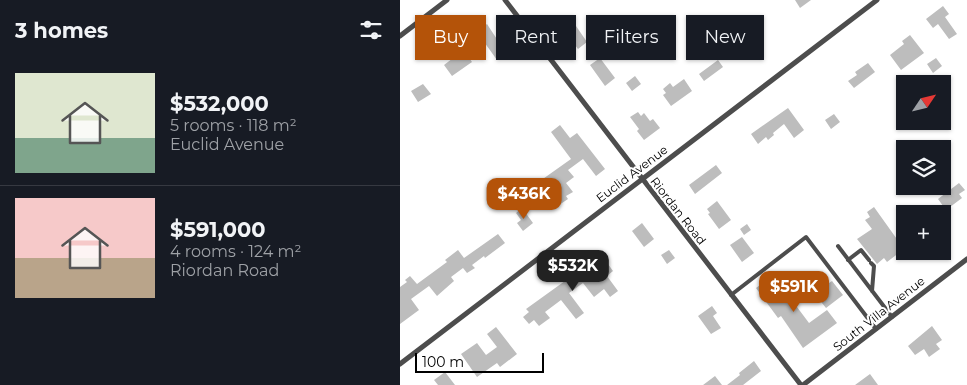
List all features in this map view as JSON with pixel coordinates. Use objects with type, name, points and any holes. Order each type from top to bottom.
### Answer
[{"type":"street","points":[[400,36],[447,0]]},
{"type":"street","name":"Riordan Road","points":[[505,0],[641,179],[802,385]]},
{"type":"street","name":"Euclid Avenue","points":[[400,364],[877,0]]},
{"type":"street","name":"South Villa Avenue","points":[[802,385],[967,259]]},
{"type":"lane","points":[[731,295],[806,237],[876,329]]},
{"type":"lane","points":[[838,246],[892,317]]},
{"type":"lane","points":[[848,260],[861,250],[874,266],[872,291]]},
{"type":"building","points":[[795,0],[811,0],[800,8]]},
{"type":"building","points":[[943,6],[949,14],[945,17],[957,34],[949,39],[938,24],[933,28],[926,19]]},
{"type":"building","points":[[486,25],[496,38],[496,59],[486,45]]},
{"type":"building","points":[[576,26],[586,41],[586,43],[578,49],[576,46]]},
{"type":"building","points":[[910,35],[924,53],[901,70],[890,55],[904,44],[902,41]]},
{"type":"building","points":[[936,58],[942,66],[933,73],[927,64]]},
{"type":"building","points":[[450,60],[471,60],[472,62],[452,76],[444,65]]},
{"type":"building","points":[[597,60],[602,60],[615,78],[605,86],[590,65]]},
{"type":"building","points":[[718,60],[723,67],[704,81],[699,74]]},
{"type":"building","points":[[868,63],[875,72],[854,88],[848,81],[857,75],[855,72]]},
{"type":"building","points":[[635,76],[641,84],[632,91],[626,83]]},
{"type":"building","points":[[684,79],[692,91],[671,106],[663,95],[666,93],[663,89],[670,83],[673,87]]},
{"type":"building","points":[[423,84],[431,94],[418,102],[411,91]]},
{"type":"building","points":[[788,108],[804,130],[794,138],[784,124],[768,140],[766,137],[758,144],[751,134]]},
{"type":"building","points":[[638,112],[641,116],[644,113],[650,121],[653,119],[660,128],[644,140],[630,117]]},
{"type":"building","points":[[834,114],[840,122],[831,129],[825,120]]},
{"type":"building","points":[[560,125],[570,138],[577,133],[605,169],[596,176],[583,159],[568,170],[574,177],[566,183],[573,192],[566,196],[568,199],[559,205],[557,203],[551,208],[543,197],[549,193],[540,181],[571,159],[551,132]]},
{"type":"building","points":[[716,165],[722,173],[695,194],[689,185]]},
{"type":"building","points":[[959,183],[965,190],[959,194],[962,198],[951,206],[942,205],[938,199],[943,195],[951,195],[951,189]]},
{"type":"building","points":[[717,201],[731,220],[719,229],[708,214],[710,213],[707,209]]},
{"type":"building","points":[[874,207],[896,238],[896,255],[887,262],[884,258],[877,264],[857,239],[872,229],[865,220],[870,217],[867,212]]},
{"type":"building","points":[[522,208],[533,223],[523,231],[517,223],[521,220],[516,213]]},
{"type":"building","points":[[642,223],[654,239],[644,247],[632,231]]},
{"type":"building","points":[[747,224],[751,230],[744,235],[740,229]]},
{"type":"building","points":[[498,234],[505,243],[472,265],[475,268],[467,273],[463,268],[451,277],[454,281],[437,296],[429,286],[411,299],[419,310],[400,324],[400,287],[407,282],[405,280],[410,276],[417,284],[447,262],[445,260],[458,250],[464,258]]},
{"type":"building","points":[[742,237],[754,253],[742,262],[730,245]]},
{"type":"building","points":[[669,250],[675,258],[667,264],[661,255]]},
{"type":"building","points":[[603,257],[613,271],[607,276],[618,291],[610,297],[604,289],[594,297],[583,283],[569,293],[584,313],[576,319],[561,300],[545,312],[550,318],[539,326],[534,320],[529,324],[523,317],[529,312],[526,309],[576,273],[578,275]]},
{"type":"building","points":[[773,275],[809,323],[827,310],[837,323],[803,348],[781,316],[778,318],[756,288]]},
{"type":"building","points":[[832,281],[843,295],[826,308],[818,298],[829,289],[826,285]]},
{"type":"building","points":[[712,306],[717,313],[713,316],[721,328],[711,334],[698,316]]},
{"type":"building","points":[[932,326],[942,340],[936,344],[940,349],[929,357],[924,349],[915,355],[908,346]]},
{"type":"building","points":[[496,327],[517,354],[500,367],[497,363],[477,377],[461,354],[477,343],[486,355],[497,347],[487,334]]},
{"type":"building","points":[[754,361],[761,371],[743,385],[727,385],[740,375],[739,373]]},
{"type":"building","points":[[445,372],[455,385],[438,385],[434,380]]},
{"type":"building","points":[[870,374],[878,385],[855,385]]},
{"type":"building","points":[[715,376],[722,385],[703,385]]}]
